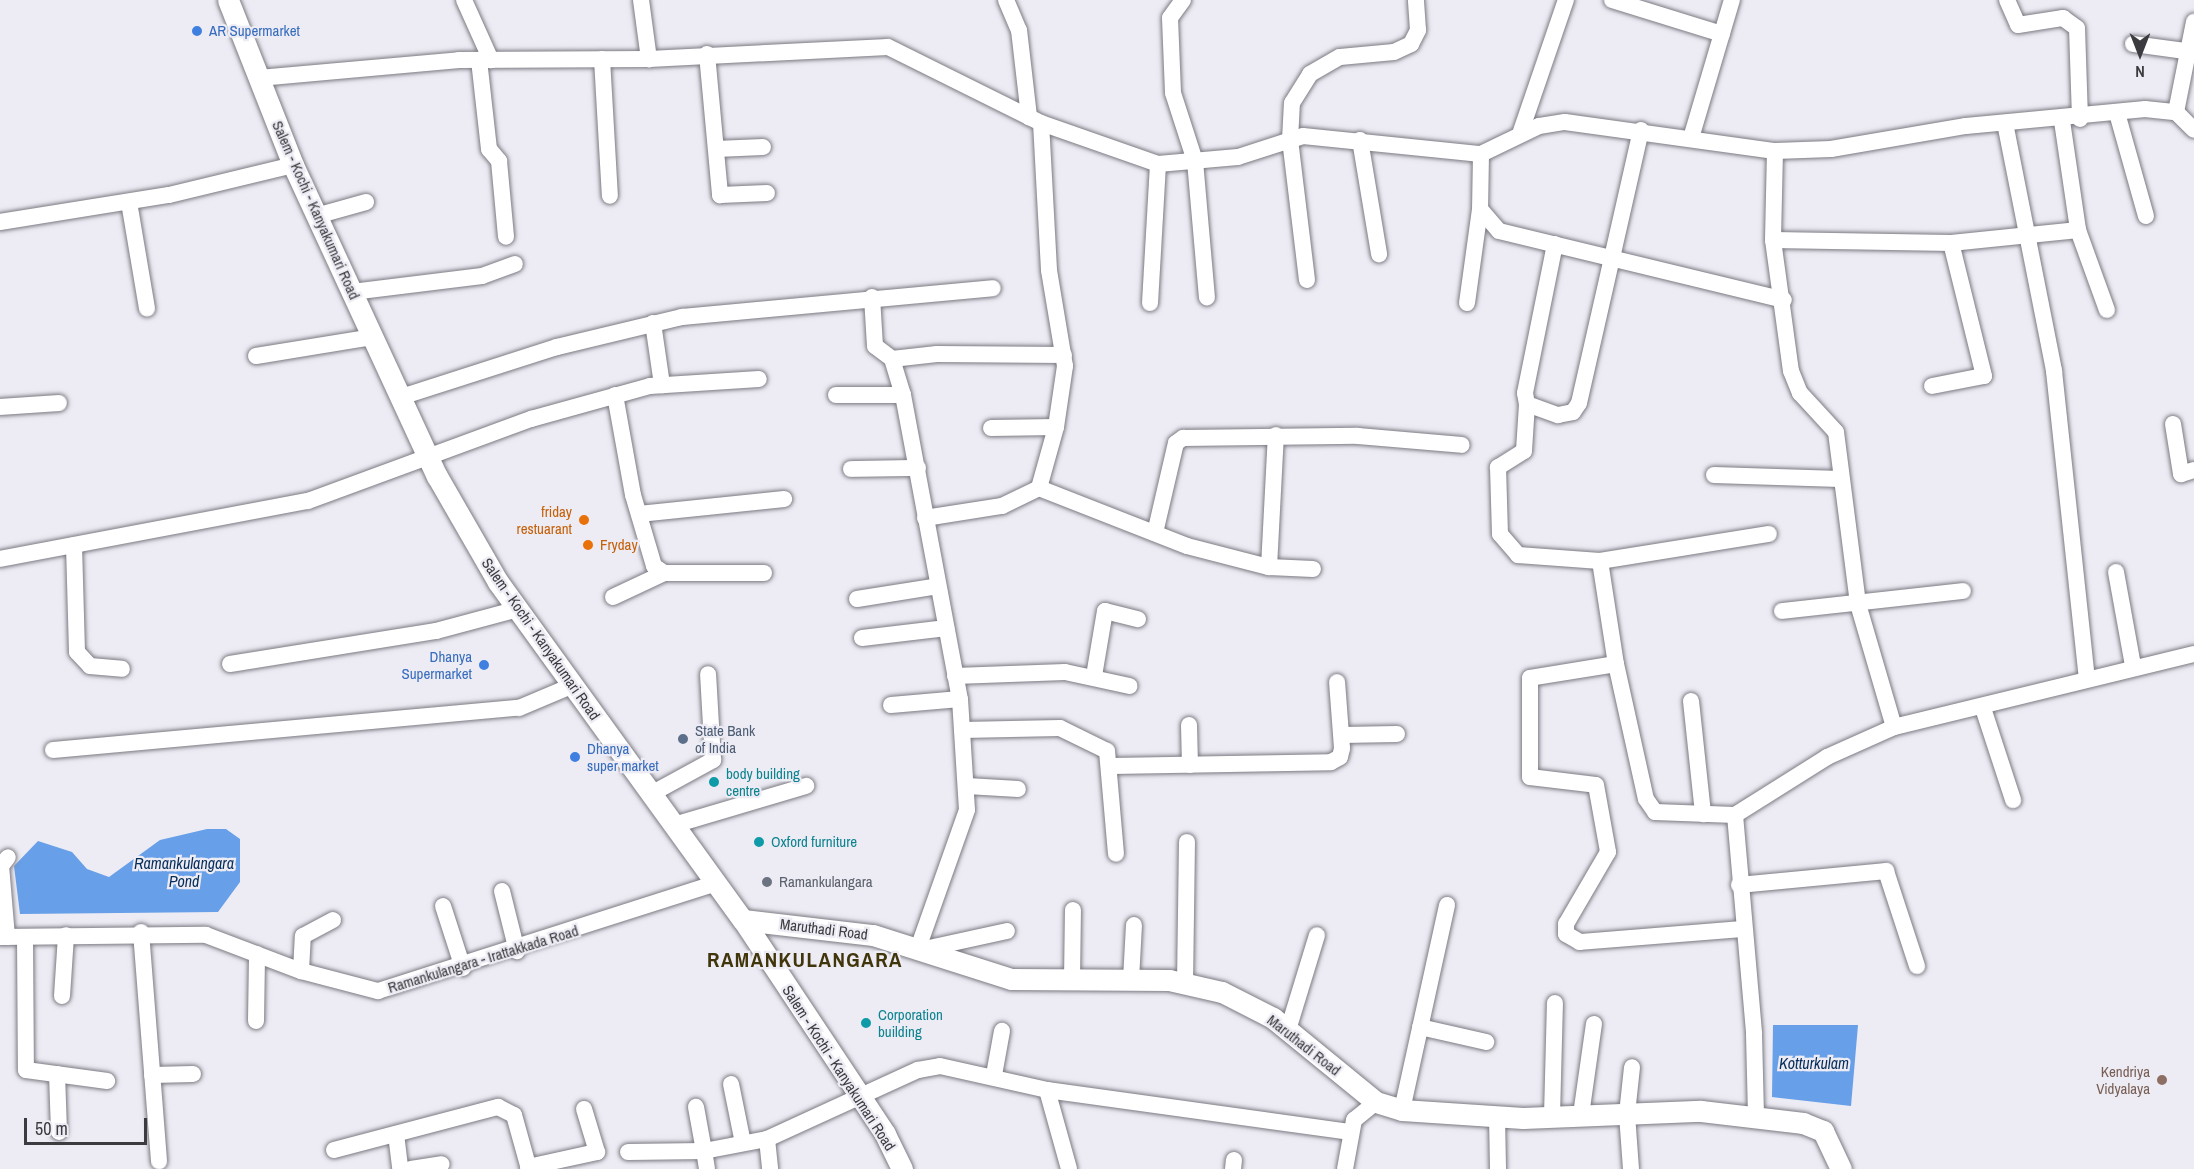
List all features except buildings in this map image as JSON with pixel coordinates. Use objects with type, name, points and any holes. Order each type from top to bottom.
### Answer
[{"type":"main road","name":"Salem - Kochi - Kanyakumari Road","points":[[228,0],[293,165],[430,460],[518,609],[742,920],[859,1097],[902,1169]]},
{"type":"main road","name":"Maruthadi Road","points":[[742,920],[873,935],[917,951],[1011,979],[1131,980],[1185,984],[1222,992],[1287,1030],[1376,1102],[1401,1110],[1497,1116],[1701,1111],[1756,1118],[1823,1131],[1841,1169]]},
{"type":"street","points":[[464,0],[485,60],[489,149],[499,161],[506,237]]},
{"type":"street","points":[[641,0],[649,59]]},
{"type":"street","points":[[1006,0],[1019,30],[1035,120],[1049,270],[1064,355],[1056,427],[1039,488]]},
{"type":"street","points":[[1182,0],[1170,18],[1173,93],[1195,161],[1208,297]]},
{"type":"street","points":[[1307,280],[1290,140],[1292,104],[1310,74],[1340,57],[1394,52],[1411,44],[1418,30],[1416,0]]},
{"type":"street","points":[[1520,134],[1566,0]]},
{"type":"street","points":[[1612,0],[1722,34]]},
{"type":"street","points":[[1691,138],[1732,0]]},
{"type":"street","points":[[2007,0],[2018,25],[2063,18],[2077,28],[2080,119]]},
{"type":"street","points":[[2176,112],[2186,51],[2194,21]]},
{"type":"street","points":[[2133,44],[2186,51]]},
{"type":"street","points":[[259,78],[485,60],[649,59],[707,54],[888,47],[1035,120],[1158,164],[1238,157],[1303,136],[1481,154],[1520,134],[1565,122],[1641,130],[1775,151],[1831,149],[2005,123],[2062,121],[2117,113],[2176,112],[2194,130]]},
{"type":"street","points":[[707,54],[720,195],[767,193]]},
{"type":"street","points":[[602,59],[610,196]]},
{"type":"street","points":[[2117,113],[2146,216]]},
{"type":"street","points":[[2062,121],[2078,230],[2107,310]]},
{"type":"street","points":[[2005,123],[2054,372],[2087,678]]},
{"type":"street","points":[[1527,404],[1558,415],[1573,412],[1579,403],[1610,256],[1641,130]]},
{"type":"street","points":[[1360,140],[1379,254]]},
{"type":"street","points":[[716,149],[763,147]]},
{"type":"street","points":[[1775,151],[1773,240],[1784,300],[1791,371],[1800,393],[1836,432],[1840,479],[1858,604],[1894,727]]},
{"type":"street","points":[[1467,303],[1480,209],[1481,154]]},
{"type":"street","points":[[1150,303],[1158,164]]},
{"type":"street","points":[[0,222],[129,202],[293,165]]},
{"type":"street","points":[[129,202],[147,308]]},
{"type":"street","points":[[316,216],[366,202]]},
{"type":"street","points":[[1480,209],[1499,231],[1610,256],[1784,300]]},
{"type":"street","points":[[1773,240],[1951,243],[2027,239],[2078,230]]},
{"type":"street","points":[[1932,386],[1984,376],[1951,243]]},
{"type":"street","points":[[1555,244],[1527,404],[1524,451],[1498,467],[1500,534],[1525,556],[1600,561],[1768,534]]},
{"type":"street","points":[[351,292],[482,276],[515,264]]},
{"type":"street","points":[[400,397],[653,323],[872,297],[993,288]]},
{"type":"street","points":[[872,297],[875,346],[892,359],[903,394],[918,468],[925,518],[960,699],[967,786],[967,810],[917,951]]},
{"type":"street","points":[[653,323],[662,385]]},
{"type":"street","points":[[256,356],[373,337]]},
{"type":"street","points":[[892,359],[937,354],[1064,355]]},
{"type":"street","points":[[0,559],[308,501],[430,460],[531,419],[615,395],[662,385],[759,379]]},
{"type":"street","points":[[836,395],[903,394]]},
{"type":"street","points":[[615,395],[639,514],[654,566],[664,573]]},
{"type":"street","points":[[0,407],[59,404]]},
{"type":"street","points":[[2173,424],[2181,474],[2194,470]]},
{"type":"street","points":[[991,428],[1056,427]]},
{"type":"street","points":[[1155,533],[1176,443],[1192,436],[1276,435],[1462,445]]},
{"type":"street","points":[[1269,567],[1276,435]]},
{"type":"street","points":[[851,468],[918,468]]},
{"type":"street","points":[[1714,475],[1840,479]]},
{"type":"street","points":[[925,518],[1002,506],[1039,488],[1155,533],[1269,567],[1313,569]]},
{"type":"street","points":[[639,514],[784,499]]},
{"type":"street","points":[[74,545],[77,652],[90,666],[122,669]]},
{"type":"street","points":[[1600,561],[1616,664],[1646,799],[1654,812],[1735,815],[1827,757],[1894,727],[1983,708],[2133,666],[2194,654]]},
{"type":"street","points":[[2116,572],[2133,666]]},
{"type":"street","points":[[614,597],[664,573],[764,573]]},
{"type":"street","points":[[857,599],[938,586]]},
{"type":"street","points":[[1782,611],[1963,591]]},
{"type":"street","points":[[230,664],[436,631],[518,609]]},
{"type":"street","points":[[1094,676],[1104,611],[1138,619]]},
{"type":"street","points":[[862,638],[946,628]]},
{"type":"street","points":[[1616,664],[1530,678],[1530,777],[1596,785],[1608,852],[1566,924],[1566,934],[1580,942],[1743,929]]},
{"type":"street","points":[[956,676],[1031,670],[1094,676],[1130,686]]},
{"type":"street","points":[[651,794],[713,760],[708,674]]},
{"type":"street","points":[[1112,766],[1331,762],[1340,757],[1342,735],[1337,682]]},
{"type":"street","points":[[53,750],[519,708],[572,686]]},
{"type":"street","points":[[891,705],[960,699]]},
{"type":"street","points":[[1692,701],[1703,814]]},
{"type":"street","points":[[1983,708],[2013,800]]},
{"type":"street","points":[[1189,725],[1191,765]]},
{"type":"street","points":[[962,730],[1060,728],[1107,752],[1112,766],[1116,854]]},
{"type":"street","points":[[1342,735],[1397,734]]},
{"type":"street","points":[[674,825],[806,786]]},
{"type":"street","points":[[967,786],[1018,789]]},
{"type":"street","points":[[1735,815],[1739,885],[1754,1034],[1756,1118]]},
{"type":"street","points":[[1185,984],[1187,842]]},
{"type":"street","points":[[4,937],[1,866],[8,857]]},
{"type":"street","points":[[1739,885],[1886,871],[1917,966]]},
{"type":"street","name":"Ramankulangara - Irattakkada Road","points":[[4,937],[141,932],[206,935],[301,971],[378,991],[517,951],[716,883]]},
{"type":"street","points":[[502,891],[517,951]]},
{"type":"street","points":[[1401,1110],[1446,905]]},
{"type":"street","points":[[443,906],[463,968]]},
{"type":"street","points":[[1072,980],[1073,910]]},
{"type":"street","points":[[301,971],[303,936],[333,920]]},
{"type":"street","points":[[1131,980],[1134,926]]},
{"type":"street","points":[[917,951],[1008,931]]},
{"type":"street","points":[[141,932],[159,1161]]},
{"type":"street","points":[[62,996],[66,935]]},
{"type":"street","points":[[1287,1030],[1317,935]]},
{"type":"street","points":[[25,937],[26,1070],[107,1081]]},
{"type":"street","points":[[256,1021],[257,954]]},
{"type":"street","points":[[1552,1116],[1555,1003]]},
{"type":"street","points":[[1581,1115],[1594,1024]]},
{"type":"street","points":[[1420,1027],[1486,1042]]},
{"type":"street","points":[[994,1075],[1002,1031]]},
{"type":"street","points":[[628,1152],[704,1151],[767,1139],[918,1070],[940,1066],[994,1075],[1047,1090],[1349,1132]]},
{"type":"street","points":[[1631,1169],[1627,1114],[1632,1067]]},
{"type":"street","points":[[57,1074],[59,1132]]},
{"type":"street","points":[[152,1075],[193,1074]]},
{"type":"street","points":[[731,1084],[742,1143]]},
{"type":"street","points":[[1047,1090],[1069,1169]]},
{"type":"street","points":[[1345,1169],[1349,1132],[1354,1120],[1376,1102]]},
{"type":"street","points":[[696,1107],[707,1169]]},
{"type":"street","points":[[334,1150],[509,1109],[528,1168],[597,1152],[584,1109]]},
{"type":"street","points":[[1497,1116],[1498,1169]]},
{"type":"street","points":[[396,1134],[400,1169]]},
{"type":"street","points":[[767,1139],[770,1169]]},
{"type":"street","points":[[411,1169],[442,1164]]},
{"type":"water","name":"Ramankulangara Pond","points":[[207,829],[226,829],[240,839],[240,882],[218,912],[20,914],[14,866],[38,841],[72,852],[87,869],[109,877],[160,840]]},
{"type":"water","name":"Kotturkulam","points":[[1773,1025],[1858,1025],[1851,1106],[1772,1097]]},
{"type":"place","name":"AR Supermarket","points":[[197,31]]},
{"type":"place","name":"friday restuarant","points":[[584,520]]},
{"type":"place","name":"Fryday","points":[[588,545]]},
{"type":"place","name":"Dhanya Supermarket","points":[[484,665]]},
{"type":"place","name":"State Bank of India","points":[[683,739]]},
{"type":"place","name":"Dhanya super market","points":[[575,757]]},
{"type":"place","name":"body building centre","points":[[714,782]]},
{"type":"place","name":"Oxford furniture","points":[[759,842]]},
{"type":"place","name":"Ramankulangara","points":[[767,882]]},
{"type":"place","name":"Corporation building","points":[[866,1023]]},
{"type":"place","name":"Kendriya Vidyalaya","points":[[2162,1080]]},
{"type":"district","name":"RAMANKULANGARA","points":[[805,960]]}]
